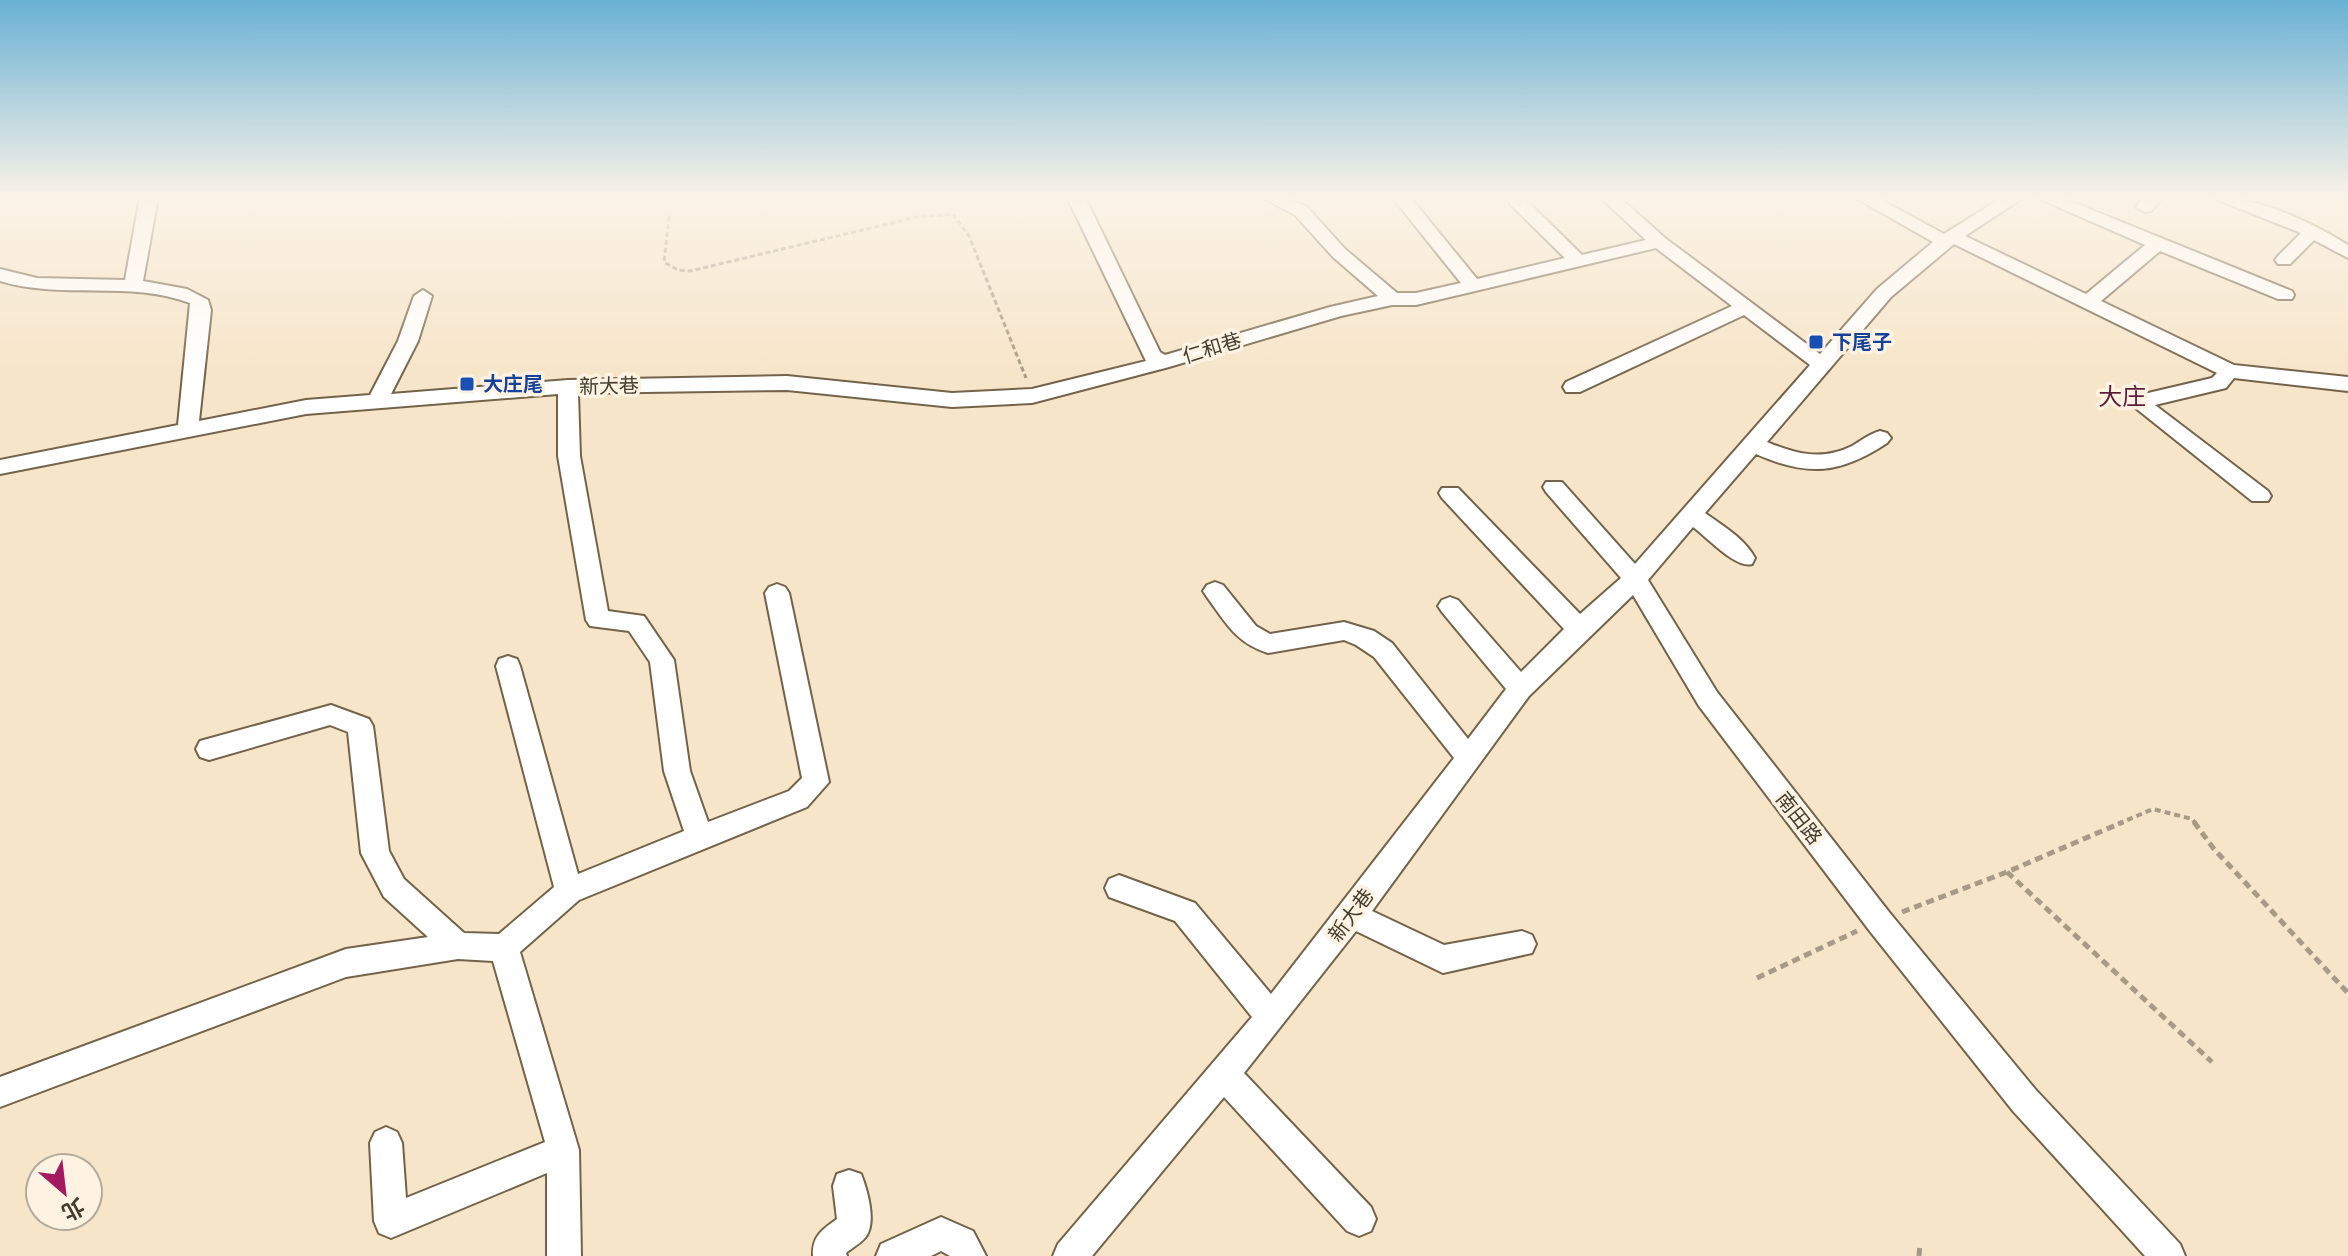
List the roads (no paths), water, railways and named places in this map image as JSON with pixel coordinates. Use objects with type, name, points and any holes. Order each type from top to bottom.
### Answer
[{"type":"street","points":[[133,286],[138,256]]},
{"type":"street","points":[[1104,256],[1152,355],[1162,363]]},
{"type":"street","points":[[1342,256],[1392,299]]},
{"type":"street","points":[[1448,256],[1472,285]]},
{"type":"street","points":[[1573,256],[1577,260]]},
{"type":"street","name":"仁和巷","points":[[1032,396],[1162,363],[1337,311],[1392,299],[1416,299],[1597,256]]},
{"type":"street","points":[[1677,256],[1821,364]]},
{"type":"street","points":[[1635,579],[1884,293],[1929,256]]},
{"type":"street","points":[[1986,256],[2229,371],[2289,380],[2348,384]]},
{"type":"street","points":[[2088,302],[2144,256]]},
{"type":"street","points":[[2187,256],[2285,295]]},
{"type":"street","points":[[2284,260],[2288,256]]},
{"type":"street","points":[[0,275],[33,284],[133,286],[184,293],[199,300],[201,310],[188,431]]},
{"type":"street","points":[[377,402],[408,341],[423,296]]},
{"type":"street","points":[[1573,387],[1744,308]]},
{"type":"street","points":[[2229,371],[2219,383],[2138,402],[2260,496]]},
{"type":"street","name":"新大巷","points":[[0,467],[306,407],[568,387],[787,383],[952,400],[1032,396]]},
{"type":"street","points":[[568,387],[569,456],[598,620],[636,622],[662,660],[677,771],[700,837]]},
{"type":"street","points":[[1753,444],[1791,462],[1818,464],[1855,455],[1880,438]]},
{"type":"street","name":"南田路","points":[[1554,487],[1635,579],[1708,699],[1879,921],[2024,1100],[2168,1256]]},
{"type":"street","points":[[1450,493],[1579,629]]},
{"type":"street","points":[[1690,514],[1729,542],[1744,558]]},
{"type":"street","name":"新大巷","points":[[1070,1256],[1271,1017],[1352,915],[1467,756],[1520,689],[1579,629],[1635,579]]},
{"type":"street","points":[[1215,591],[1247,633],[1268,644],[1344,631],[1365,638],[1383,650],[1467,756]]},
{"type":"street","points":[[0,1092],[346,963],[458,946],[504,948],[569,891],[798,799],[816,782],[777,593]]},
{"type":"street","points":[[1450,606],[1520,689]]},
{"type":"street","points":[[508,666],[569,891]]},
{"type":"street","points":[[209,749],[331,715],[360,726],[375,853],[394,888],[458,946]]},
{"type":"street","points":[[1119,888],[1185,912],[1271,1017]]},
{"type":"street","points":[[1352,915],[1443,959],[1522,944]]},
{"type":"street","points":[[504,948],[563,1150],[564,1256]]},
{"type":"street","points":[[1222,1072],[1359,1219]]},
{"type":"street","points":[[386,1143],[391,1221],[563,1150]]},
{"type":"street","points":[[830,1256],[829,1245],[854,1226],[849,1186]]},
{"type":"street","points":[[893,1256],[941,1234],[961,1243],[969,1256]]},
{"type":"place","name":"下尾子","points":[[1816,342]]},
{"type":"place","name":"大庄尾","points":[[467,384]]},
{"type":"district","name":"大庄","points":[[2122,397]]}]
